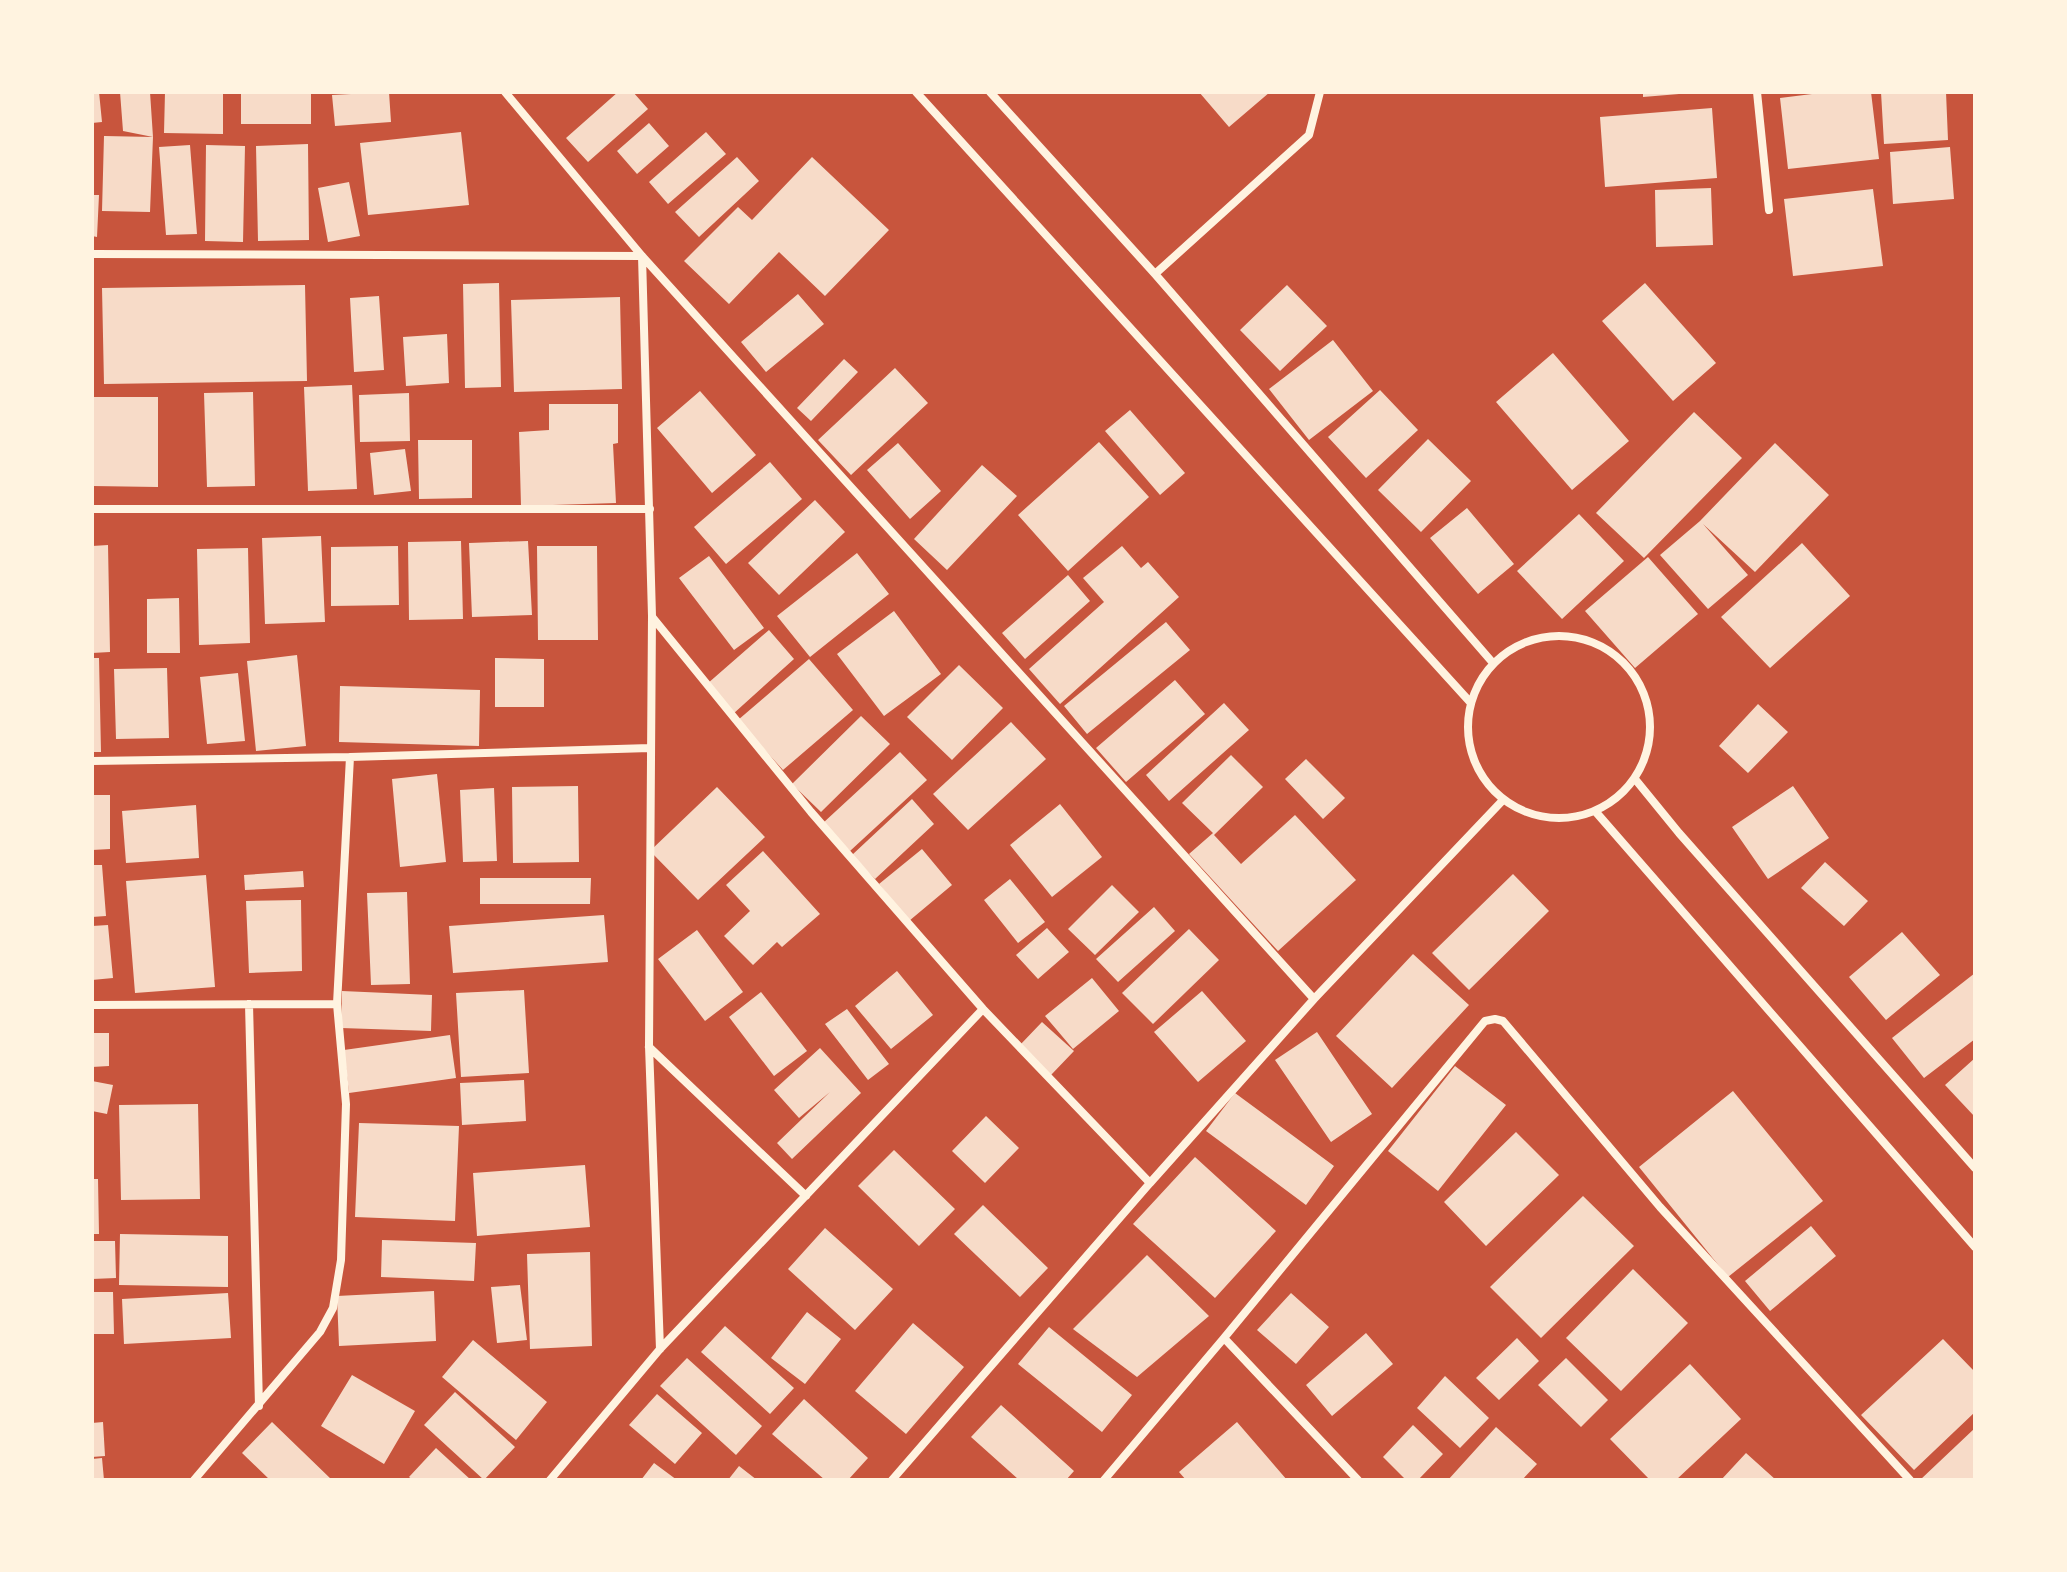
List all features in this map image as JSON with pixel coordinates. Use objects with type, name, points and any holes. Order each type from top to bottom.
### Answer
[{"type":"street","points":[[505,92],[642,256],[1314,999]]},
{"type":"street","points":[[916,92],[1470,702]]},
{"type":"street","points":[[990,92],[1155,274],[1493,663]]},
{"type":"street","points":[[1155,274],[1309,135],[1320,92]]},
{"type":"street","points":[[1757,92],[1769,210]]},
{"type":"street","points":[[92,254],[642,256]]},
{"type":"street","points":[[642,256],[652,616],[649,1046],[660,1349]]},
{"type":"street","points":[[92,509],[650,509]]},
{"type":"street","points":[[652,616],[811,812],[983,1009],[1150,1183]]},
{"type":"street","points":[[1564,635],[1602,645],[1632,670],[1649,705],[1650,744],[1635,779],[1595,811],[1563,819],[1532,814],[1503,800],[1479,773],[1467,739],[1470,702],[1493,663],[1525,641],[1564,635]]},
{"type":"street","points":[[92,761],[650,748]]},
{"type":"street","points":[[194,1480],[320,1332],[333,1308],[341,1260],[346,1104],[337,1004],[350,757]]},
{"type":"street","points":[[1635,779],[1679,833],[1975,1168]]},
{"type":"street","points":[[892,1480],[1314,999],[1503,800]]},
{"type":"street","points":[[1595,811],[1975,1247]]},
{"type":"street","points":[[249,1004],[259,1406]]},
{"type":"street","points":[[92,1005],[337,1004]]},
{"type":"street","points":[[550,1480],[660,1349],[983,1009]]},
{"type":"street","points":[[1104,1480],[1485,1021],[1495,1019],[1503,1021],[1660,1207],[1910,1480]]},
{"type":"street","points":[[649,1046],[806,1196]]},
{"type":"street","points":[[1224,1338],[1358,1480]]},
{"type":"building","points":[[92,92],[99,92],[102,122],[92,123]]},
{"type":"building","points":[[120,92],[150,92],[153,137],[123,131]]},
{"type":"building","points":[[165,92],[223,92],[223,134],[164,133]]},
{"type":"building","points":[[241,92],[311,92],[311,124],[241,124]]},
{"type":"building","points":[[389,92],[391,122],[335,126],[332,95]]},
{"type":"building","points":[[618,92],[633,92],[648,109],[588,162],[566,138]]},
{"type":"building","points":[[1199,92],[1270,92],[1229,127]]},
{"type":"building","points":[[1643,92],[1678,92],[1679,94],[1643,97]]},
{"type":"building","points":[[1828,92],[1871,92],[1879,159],[1788,169],[1780,98]]},
{"type":"building","points":[[1881,92],[1946,92],[1948,140],[1884,144]]},
{"type":"building","points":[[1712,108],[1717,178],[1605,187],[1600,117]]},
{"type":"building","points":[[649,123],[669,146],[637,174],[617,151]]},
{"type":"building","points":[[461,132],[469,205],[368,215],[360,143]]},
{"type":"building","points":[[706,132],[726,154],[668,204],[649,182]]},
{"type":"building","points":[[104,136],[153,137],[150,212],[102,211]]},
{"type":"building","points":[[308,144],[309,240],[258,241],[256,146]]},
{"type":"building","points":[[190,145],[197,234],[166,235],[159,147]]},
{"type":"building","points":[[206,145],[245,146],[243,242],[205,241]]},
{"type":"building","points":[[1950,147],[1954,199],[1893,204],[1890,152]]},
{"type":"building","points":[[737,157],[759,181],[699,237],[675,212]]},
{"type":"building","points":[[812,157],[889,230],[825,296],[779,252],[729,304],[684,261],[738,207],[752,220]]},
{"type":"building","points":[[349,182],[360,236],[328,242],[318,188]]},
{"type":"building","points":[[1711,188],[1713,245],[1656,247],[1655,190]]},
{"type":"building","points":[[1873,189],[1883,266],[1793,276],[1784,199]]},
{"type":"building","points":[[92,195],[99,195],[97,237],[92,236]]},
{"type":"building","points":[[499,283],[501,387],[465,388],[463,284]]},
{"type":"building","points":[[1645,283],[1716,363],[1673,401],[1602,321]]},
{"type":"building","points":[[305,285],[307,381],[104,384],[102,288]]},
{"type":"building","points":[[1287,285],[1327,326],[1280,371],[1240,330]]},
{"type":"building","points":[[798,294],[824,324],[766,372],[741,342]]},
{"type":"building","points":[[379,296],[384,370],[354,372],[350,298]]},
{"type":"building","points":[[620,297],[622,389],[514,392],[511,300]]},
{"type":"building","points":[[447,334],[449,383],[406,386],[403,337]]},
{"type":"building","points":[[1333,340],[1373,391],[1309,440],[1269,389]]},
{"type":"building","points":[[1553,353],[1629,441],[1572,490],[1496,402]]},
{"type":"building","points":[[844,359],[858,372],[811,421],[797,408]]},
{"type":"building","points":[[895,368],[928,403],[851,475],[818,440]]},
{"type":"building","points":[[352,385],[357,489],[308,491],[304,387]]},
{"type":"building","points":[[1380,390],[1418,430],[1366,478],[1328,437]]},
{"type":"building","points":[[700,391],[756,455],[712,493],[657,428]]},
{"type":"building","points":[[253,392],[255,486],[207,487],[204,393]]},
{"type":"building","points":[[409,393],[410,441],[360,442],[359,395]]},
{"type":"building","points":[[92,397],[158,397],[158,487],[92,486]]},
{"type":"building","points":[[549,404],[618,404],[618,443],[613,444],[616,503],[521,506],[519,432],[549,430]]},
{"type":"building","points":[[1130,410],[1185,473],[1160,495],[1105,431]]},
{"type":"building","points":[[1694,412],[1742,458],[1644,558],[1596,513]]},
{"type":"building","points":[[1428,439],[1471,481],[1421,532],[1378,490]]},
{"type":"building","points":[[418,440],[472,440],[472,498],[419,499]]},
{"type":"building","points":[[1099,442],[1149,497],[1068,571],[1018,515]]},
{"type":"building","points":[[898,443],[941,491],[910,519],[867,470]]},
{"type":"building","points":[[1775,443],[1829,495],[1755,572],[1703,524],[1748,575],[1708,609],[1660,555],[1700,521]]},
{"type":"building","points":[[405,449],[411,491],[374,495],[370,453]]},
{"type":"building","points":[[770,462],[802,499],[726,564],[694,527]]},
{"type":"building","points":[[982,465],[1017,496],[947,570],[914,539]]},
{"type":"building","points":[[815,500],[845,532],[779,595],[748,563]]},
{"type":"building","points":[[1467,508],[1514,564],[1478,594],[1430,538]]},
{"type":"building","points":[[1579,514],[1624,561],[1562,619],[1517,571]]},
{"type":"building","points":[[321,536],[325,622],[265,624],[262,538]]},
{"type":"building","points":[[461,541],[463,619],[409,620],[408,542]]},
{"type":"building","points":[[528,541],[532,615],[472,617],[469,543]]},
{"type":"building","points":[[1802,543],[1850,596],[1770,668],[1721,617]]},
{"type":"building","points":[[108,545],[110,652],[92,653],[92,546]]},
{"type":"building","points":[[398,546],[399,605],[331,606],[331,547]]},
{"type":"building","points":[[537,546],[597,546],[598,640],[538,640]]},
{"type":"building","points":[[1122,546],[1141,568],[1148,562],[1179,597],[1060,704],[1029,669],[1104,602],[1083,578]]},
{"type":"building","points":[[248,548],[250,643],[199,645],[197,549]]},
{"type":"building","points":[[857,553],[889,594],[810,657],[777,616]]},
{"type":"building","points":[[709,556],[764,628],[734,650],[679,578]]},
{"type":"building","points":[[1648,557],[1698,614],[1635,668],[1585,611]]},
{"type":"building","points":[[1068,575],[1090,601],[1025,659],[1002,633]]},
{"type":"building","points":[[179,598],[180,653],[147,653],[147,599]]},
{"type":"building","points":[[894,611],[941,674],[884,716],[837,654]]},
{"type":"building","points":[[1166,622],[1190,650],[1087,734],[1064,706]]},
{"type":"building","points":[[769,630],[794,659],[733,714],[707,684]]},
{"type":"building","points":[[297,655],[306,746],[256,751],[247,661]]},
{"type":"building","points":[[92,658],[99,658],[101,752],[92,752]]},
{"type":"building","points":[[495,658],[544,659],[544,707],[495,707]]},
{"type":"building","points":[[809,659],[853,710],[783,770],[738,720]]},
{"type":"building","points":[[959,665],[1003,708],[952,760],[907,717]]},
{"type":"building","points":[[167,668],[169,738],[116,739],[114,669]]},
{"type":"building","points":[[238,673],[245,741],[207,744],[200,677]]},
{"type":"building","points":[[1175,680],[1205,714],[1126,782],[1096,748]]},
{"type":"building","points":[[340,686],[480,690],[479,746],[339,742]]},
{"type":"building","points":[[1224,703],[1249,730],[1169,801],[1146,775]]},
{"type":"building","points":[[1758,704],[1788,732],[1748,773],[1719,746]]},
{"type":"building","points":[[861,716],[890,744],[821,812],[792,784]]},
{"type":"building","points":[[1011,722],[1046,759],[968,830],[933,794]]},
{"type":"building","points":[[900,752],[927,780],[850,851],[823,823]]},
{"type":"building","points":[[1231,755],[1263,787],[1214,835],[1241,864],[1295,815],[1356,880],[1278,951],[1189,854],[1213,833],[1182,803]]},
{"type":"building","points":[[1306,759],[1345,798],[1323,819],[1285,779]]},
{"type":"building","points":[[437,774],[446,862],[400,867],[392,779]]},
{"type":"building","points":[[578,786],[579,862],[513,863],[512,787]]},
{"type":"building","points":[[1793,786],[1829,838],[1768,879],[1732,827]]},
{"type":"building","points":[[717,787],[765,837],[698,900],[650,851]]},
{"type":"building","points":[[494,788],[497,861],[463,862],[460,790]]},
{"type":"building","points":[[92,795],[110,795],[110,849],[92,850]]},
{"type":"building","points":[[912,799],[934,824],[875,879],[852,855]]},
{"type":"building","points":[[1060,804],[1102,857],[1052,897],[1010,845]]},
{"type":"building","points":[[196,805],[199,858],[126,863],[122,811]]},
{"type":"building","points":[[922,849],[952,885],[909,921],[879,884]]},
{"type":"building","points":[[763,851],[820,914],[782,947],[777,942],[753,965],[724,936],[750,911],[726,885]]},
{"type":"building","points":[[1825,862],[1868,901],[1844,926],[1801,888]]},
{"type":"building","points":[[92,865],[102,865],[106,916],[92,917]]},
{"type":"building","points":[[303,871],[304,887],[245,890],[244,875]]},
{"type":"building","points":[[1513,874],[1549,911],[1469,990],[1432,953]]},
{"type":"building","points":[[206,875],[215,987],[135,993],[126,881]]},
{"type":"building","points":[[480,878],[591,878],[590,904],[480,904]]},
{"type":"building","points":[[1010,879],[1045,922],[1018,943],[984,900]]},
{"type":"building","points":[[1112,885],[1139,912],[1095,955],[1068,929]]},
{"type":"building","points":[[407,892],[410,984],[371,985],[367,893]]},
{"type":"building","points":[[301,900],[302,971],[249,973],[246,901]]},
{"type":"building","points":[[1154,907],[1175,931],[1118,982],[1096,959]]},
{"type":"building","points":[[604,915],[608,962],[453,973],[449,926]]},
{"type":"building","points":[[108,925],[113,978],[92,980],[92,926]]},
{"type":"building","points":[[1047,928],[1069,952],[1038,979],[1016,955]]},
{"type":"building","points":[[1189,929],[1219,960],[1153,1024],[1122,993]]},
{"type":"building","points":[[697,930],[743,992],[705,1021],[658,959]]},
{"type":"building","points":[[1902,932],[1940,975],[1886,1020],[1849,977]]},
{"type":"building","points":[[1413,954],[1469,1005],[1392,1088],[1336,1036]]},
{"type":"building","points":[[897,971],[933,1015],[891,1049],[855,1006]]},
{"type":"building","points":[[1975,973],[1975,1039],[1924,1078],[1892,1038]]},
{"type":"building","points":[[1092,978],[1119,1011],[1073,1049],[1045,1016]]},
{"type":"building","points":[[524,990],[529,1073],[461,1077],[456,993]]},
{"type":"building","points":[[342,991],[432,995],[431,1031],[341,1028]]},
{"type":"building","points":[[1202,991],[1246,1041],[1198,1082],[1154,1032]]},
{"type":"building","points":[[761,992],[807,1051],[774,1076],[729,1017]]},
{"type":"building","points":[[847,1009],[889,1064],[868,1080],[825,1024]]},
{"type":"building","points":[[1042,1022],[1074,1051],[1051,1075],[1020,1045]]},
{"type":"building","points":[[1317,1032],[1372,1114],[1331,1142],[1275,1060]]},
{"type":"building","points":[[92,1033],[109,1033],[109,1066],[92,1067]]},
{"type":"building","points":[[450,1035],[456,1078],[349,1093],[344,1050]]},
{"type":"building","points":[[820,1048],[861,1093],[792,1159],[777,1143],[830,1092],[799,1118],[774,1090]]},
{"type":"building","points":[[1975,1058],[1975,1117],[1945,1085]]},
{"type":"building","points":[[1455,1066],[1506,1105],[1438,1191],[1388,1151]]},
{"type":"building","points":[[524,1080],[526,1121],[462,1125],[460,1083]]},
{"type":"building","points":[[92,1081],[113,1085],[107,1114],[92,1111]]},
{"type":"building","points":[[1733,1091],[1823,1201],[1728,1277],[1639,1167]]},
{"type":"building","points":[[1235,1093],[1334,1166],[1306,1205],[1206,1131]]},
{"type":"building","points":[[198,1104],[200,1199],[121,1200],[119,1105]]},
{"type":"building","points":[[986,1116],[1019,1148],[985,1183],[952,1151]]},
{"type":"building","points":[[359,1123],[459,1126],[455,1221],[355,1217]]},
{"type":"building","points":[[1516,1132],[1559,1175],[1486,1246],[1444,1202]]},
{"type":"building","points":[[894,1150],[955,1209],[919,1246],[858,1186]]},
{"type":"building","points":[[1195,1157],[1276,1231],[1215,1298],[1133,1224]]},
{"type":"building","points":[[585,1165],[590,1227],[477,1236],[473,1173]]},
{"type":"building","points":[[92,1179],[98,1179],[99,1234],[92,1234]]},
{"type":"building","points":[[1583,1196],[1634,1246],[1541,1338],[1490,1287]]},
{"type":"building","points":[[983,1205],[1048,1268],[1020,1297],[954,1234]]},
{"type":"building","points":[[1811,1226],[1836,1256],[1770,1311],[1745,1281]]},
{"type":"building","points":[[825,1228],[893,1289],[855,1330],[788,1269]]},
{"type":"building","points":[[120,1234],[228,1236],[228,1287],[119,1285]]},
{"type":"building","points":[[382,1240],[476,1243],[474,1281],[381,1277]]},
{"type":"building","points":[[92,1241],[115,1241],[116,1278],[92,1279]]},
{"type":"building","points":[[590,1252],[592,1346],[530,1349],[527,1254]]},
{"type":"building","points":[[1147,1255],[1209,1316],[1137,1377],[1073,1329]]},
{"type":"building","points":[[1633,1269],[1688,1323],[1621,1391],[1566,1338]]},
{"type":"building","points":[[520,1285],[527,1340],[497,1343],[491,1287]]},
{"type":"building","points":[[434,1291],[436,1341],[339,1346],[337,1296]]},
{"type":"building","points":[[92,1292],[113,1292],[114,1334],[92,1334]]},
{"type":"building","points":[[228,1293],[231,1338],[124,1344],[122,1299]]},
{"type":"building","points":[[1291,1293],[1329,1327],[1296,1364],[1257,1330]]},
{"type":"building","points":[[807,1312],[841,1339],[805,1384],[771,1358]]},
{"type":"building","points":[[913,1323],[964,1367],[906,1434],[855,1391]]},
{"type":"building","points":[[725,1326],[794,1388],[770,1414],[701,1352]]},
{"type":"building","points":[[1049,1327],[1132,1395],[1102,1432],[1018,1364]]},
{"type":"building","points":[[1366,1333],[1393,1364],[1332,1416],[1306,1385]]},
{"type":"building","points":[[1517,1338],[1539,1361],[1499,1400],[1476,1378]]},
{"type":"building","points":[[1943,1339],[1975,1372],[1975,1412],[1914,1470],[1861,1415]]},
{"type":"building","points":[[473,1340],[547,1402],[516,1440],[442,1377]]},
{"type":"building","points":[[687,1358],[762,1426],[736,1455],[660,1386]]},
{"type":"building","points":[[1566,1358],[1608,1400],[1581,1427],[1538,1385]]},
{"type":"building","points":[[1690,1364],[1741,1419],[1676,1480],[1650,1480],[1610,1439]]},
{"type":"building","points":[[352,1375],[415,1411],[384,1464],[321,1426]]},
{"type":"building","points":[[1445,1376],[1489,1418],[1460,1448],[1417,1408]]},
{"type":"building","points":[[455,1392],[515,1447],[484,1480],[424,1425]]},
{"type":"building","points":[[657,1394],[702,1433],[675,1464],[629,1425]]},
{"type":"building","points":[[804,1399],[868,1458],[848,1480],[825,1480],[772,1434]]},
{"type":"building","points":[[1001,1405],[1074,1471],[1066,1480],[1019,1480],[971,1437]]},
{"type":"building","points":[[103,1422],[105,1456],[92,1457],[92,1423]]},
{"type":"building","points":[[272,1422],[332,1480],[270,1480],[242,1453]]},
{"type":"building","points":[[1237,1422],[1287,1480],[1186,1480],[1179,1472]]},
{"type":"building","points":[[1413,1425],[1443,1454],[1418,1480],[1406,1480],[1383,1457]]},
{"type":"building","points":[[1496,1427],[1537,1464],[1522,1480],[1448,1480]]},
{"type":"building","points":[[1975,1428],[1975,1480],[1920,1480]]},
{"type":"building","points":[[436,1448],[471,1480],[413,1480],[409,1477]]},
{"type":"building","points":[[1746,1453],[1776,1480],[1721,1480]]},
{"type":"building","points":[[102,1458],[104,1480],[92,1480],[92,1459]]},
{"type":"building","points":[[654,1463],[677,1480],[641,1480]]},
{"type":"building","points":[[739,1466],[757,1480],[728,1480]]}]
